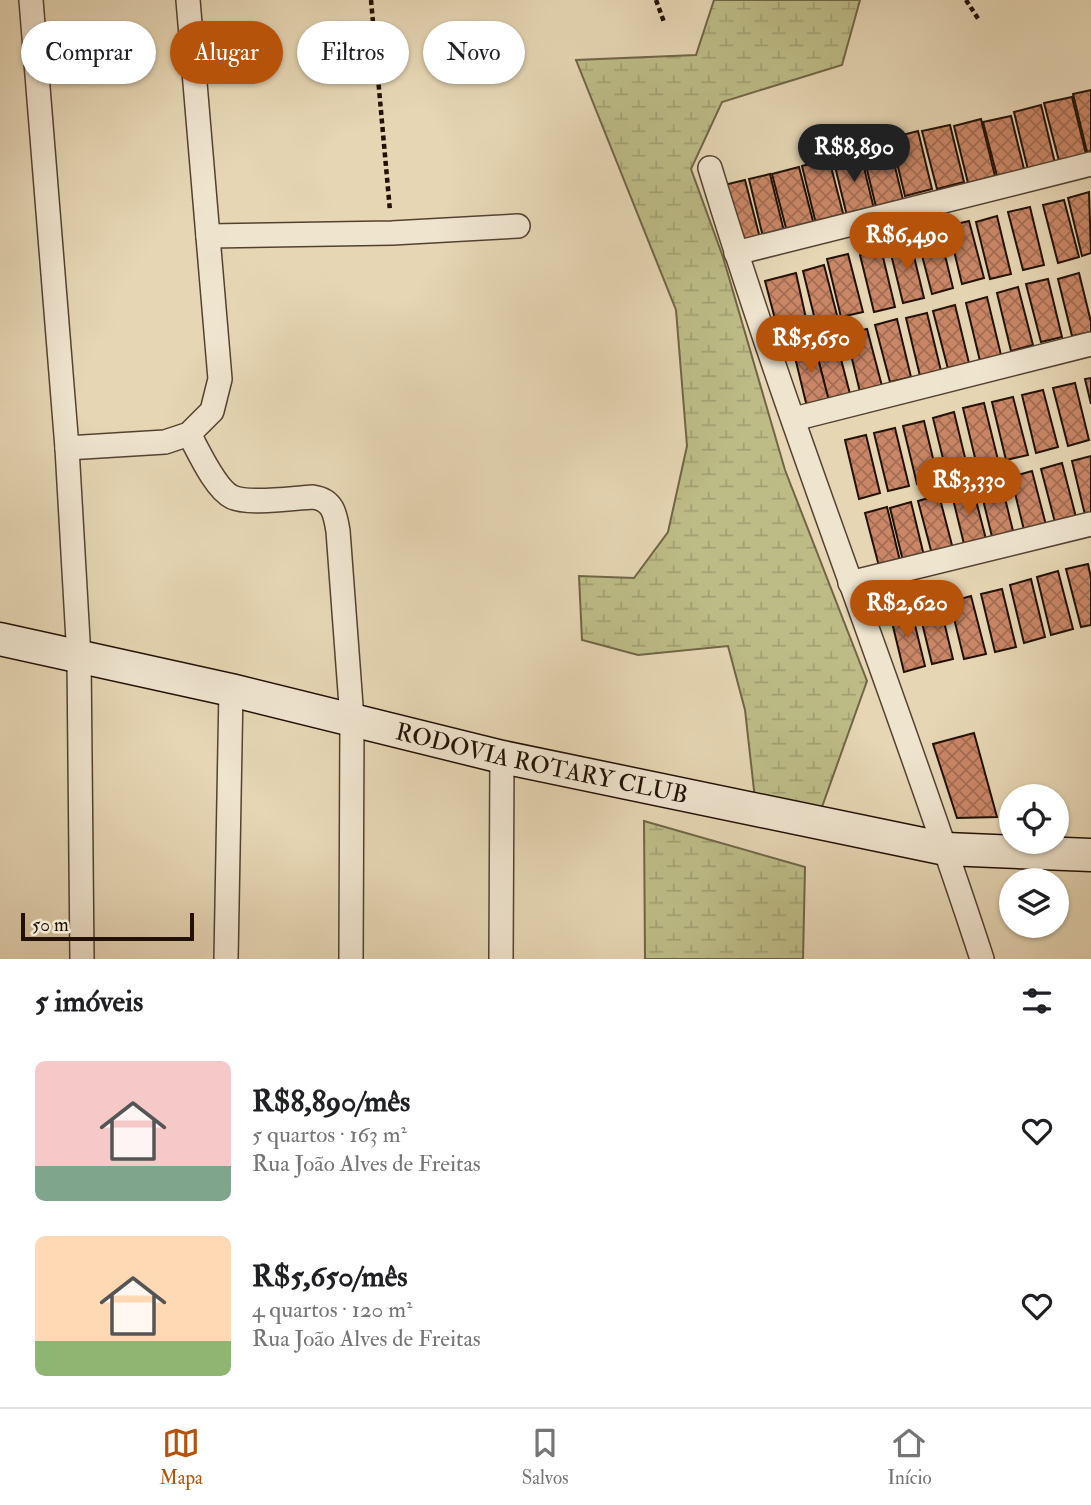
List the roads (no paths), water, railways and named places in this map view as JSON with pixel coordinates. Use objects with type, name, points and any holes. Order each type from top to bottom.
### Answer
[{"type":"main road","name":"RODOVIA ROTARY CLUB","points":[[0,639],[231,690],[502,757],[946,849],[1091,855]]},
{"type":"street","points":[[31,0],[67,448],[79,658],[82,959]]},
{"type":"street","points":[[67,448],[165,442],[188,434],[212,411],[220,379],[188,0]]},
{"type":"street","points":[[736,253],[1091,164]]},
{"type":"street","points":[[710,168],[736,253],[850,583],[946,849],[982,959]]},
{"type":"street","points":[[208,236],[392,233],[518,226]]},
{"type":"street","points":[[794,419],[1091,344]]},
{"type":"street","points":[[188,434],[219,486],[232,498],[245,500],[313,497],[323,499],[334,510],[338,531],[352,719],[351,959]]},
{"type":"street","points":[[850,583],[1091,524]]},
{"type":"street","points":[[226,959],[231,690]]},
{"type":"street","points":[[501,959],[502,757]]}]
